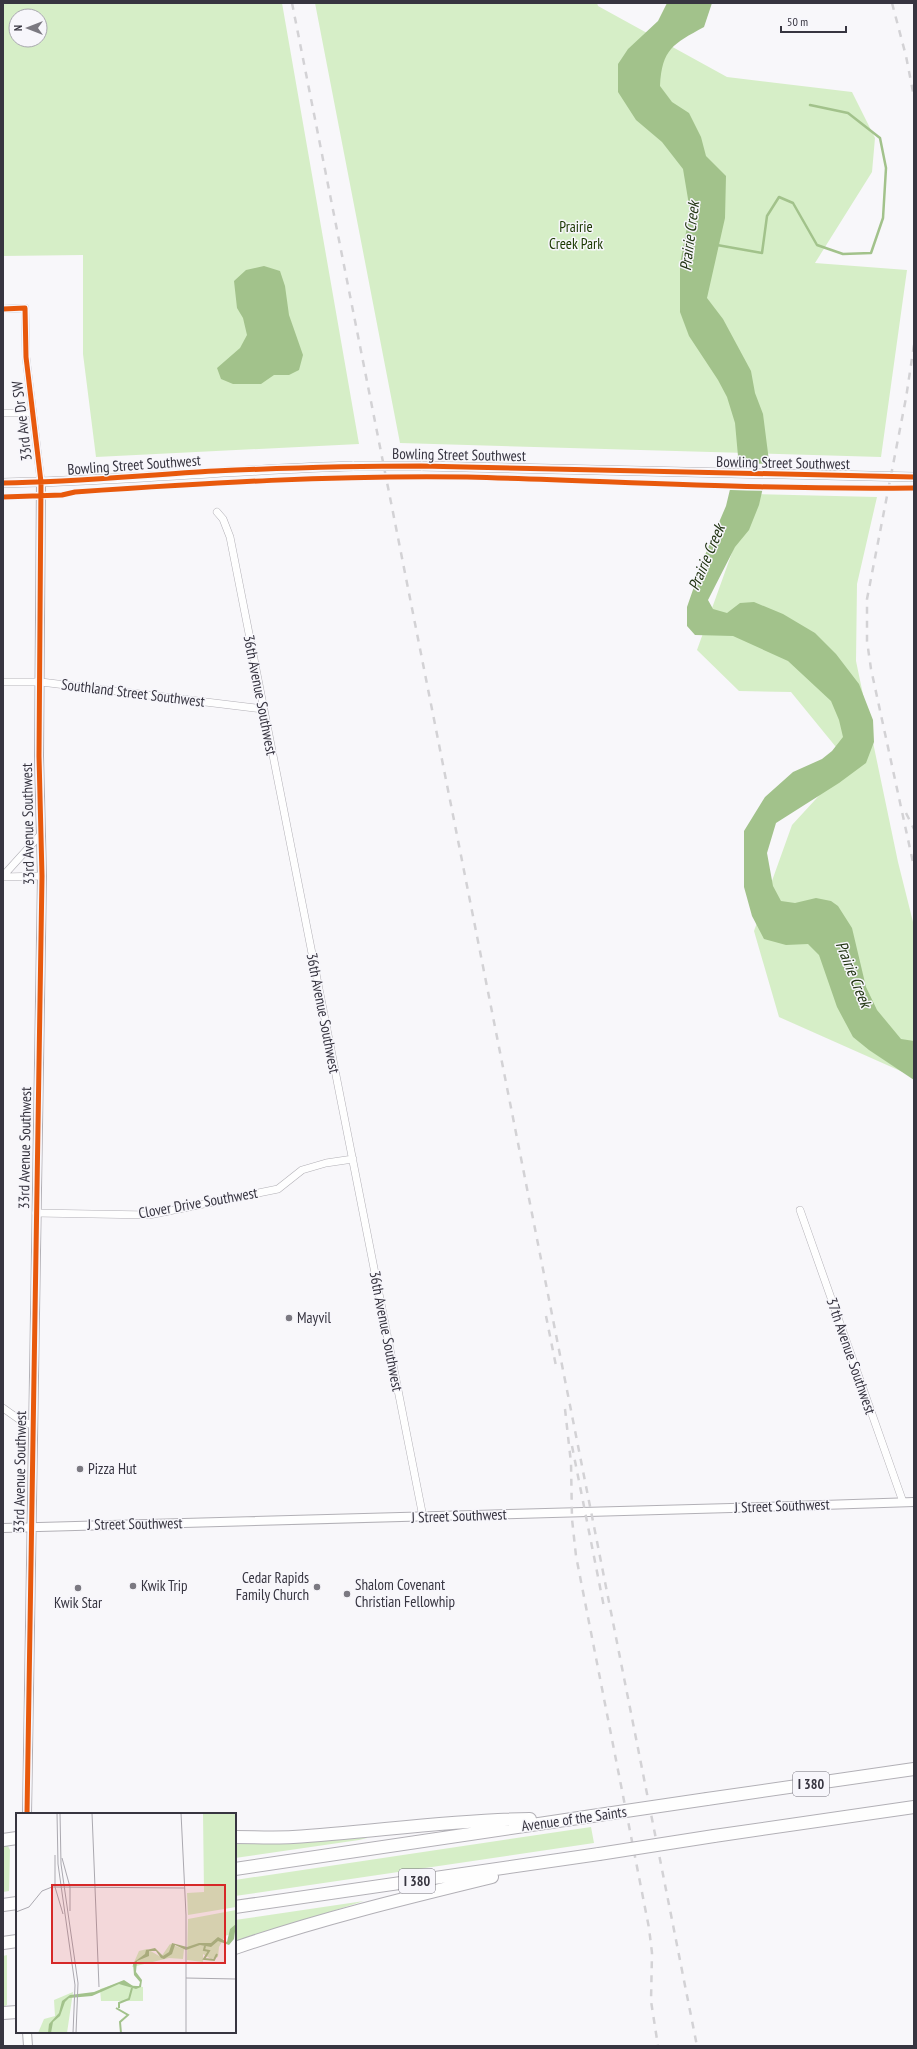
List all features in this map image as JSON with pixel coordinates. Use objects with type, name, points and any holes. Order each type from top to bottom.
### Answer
[{"type":"highway","name":"Avenue of the Saints","points":[[236,1869],[914,1769]]},
{"type":"highway","name":"I 380","points":[[236,1907],[914,1807]]},
{"type":"highway","points":[[236,1837],[292,1837],[504,1819],[575,1818]]},
{"type":"highway","points":[[3,1840],[16,1838]]},
{"type":"highway","points":[[236,1948],[366,1908],[553,1861]]},
{"type":"highway","points":[[3,1905],[16,1903]]},
{"type":"highway","points":[[3,1943],[16,1941]]},
{"type":"highway","points":[[3,2013],[16,2012]]},
{"type":"main road","name":"Bowling Street Southwest","points":[[3,483],[214,471],[354,466],[421,466],[914,478]]},
{"type":"street","name":"33rd Ave Dr SW","points":[[3,309],[25,308],[26,357],[41,482]]},
{"type":"street","points":[[3,413],[32,413]]},
{"type":"street","name":"33rd Avenue Southwest","points":[[27,1813],[32,1425],[42,876],[39,756],[41,682],[41,482]]},
{"type":"street","name":"36th Avenue Southwest","points":[[217,512],[223,519],[230,537],[262,709],[353,1159],[423,1517]]},
{"type":"street","name":"Southland Street Southwest","points":[[3,682],[41,682],[262,709]]},
{"type":"street","points":[[3,876],[41,834]]},
{"type":"street","points":[[3,876],[42,876]]},
{"type":"street","name":"Clover Drive Southwest","points":[[36,1213],[149,1215],[278,1189],[302,1170],[326,1163],[353,1159]]},
{"type":"street","name":"37th Avenue Southwest","points":[[800,1210],[903,1502]]},
{"type":"street","points":[[3,1408],[20,1420],[32,1425]]},
{"type":"street","name":"J Street Southwest","points":[[3,1528],[914,1502]]},
{"type":"street","points":[[27,2033],[28,2046]]},
{"type":"green space","points":[[3,3],[282,3],[359,444],[96,457],[83,354],[83,255],[3,256]]},
{"type":"green space","name":"Prairie Creek Park","points":[[315,3],[597,3],[598,6],[727,77],[852,92],[875,138],[872,172],[815,263],[907,270],[881,457],[400,443]]},
{"type":"green space","points":[[753,494],[877,497],[857,584],[856,661],[898,862],[914,926],[914,1077],[779,1017],[754,931],[792,825],[849,763],[791,692],[739,691],[697,650]]},
{"type":"green space","points":[[591,1827],[594,1843],[236,1896],[236,1880]]},
{"type":"green space","points":[[367,1834],[367,1838],[359,1840],[236,1858],[236,1841]]},
{"type":"green space","points":[[3,1845],[8,1846],[10,1850],[9,1891],[3,1892]]},
{"type":"green space","points":[[364,1901],[236,1942],[236,1920]]},
{"type":"green space","points":[[7,1955],[7,2005],[3,2007],[3,1956]]},
{"type":"water","name":"Prairie Creek","points":[[667,3],[712,3],[704,27],[684,38],[671,49],[663,64],[660,86],[672,102],[689,113],[701,137],[706,156],[726,176],[725,218],[707,298],[723,319],[751,371],[755,393],[763,414],[769,461],[759,505],[749,530],[735,547],[708,600],[713,609],[727,613],[740,603],[754,602],[783,614],[815,633],[836,654],[859,684],[873,720],[874,742],[866,763],[839,783],[776,823],[767,853],[773,886],[781,901],[795,903],[816,898],[831,901],[838,906],[852,928],[866,987],[877,1010],[901,1039],[914,1041],[914,1080],[869,1050],[853,1037],[837,1007],[819,955],[808,944],[786,945],[764,939],[752,916],[744,887],[744,831],[765,797],[793,772],[822,759],[832,751],[843,737],[839,720],[831,701],[788,661],[733,636],[695,635],[687,626],[687,607],[705,555],[726,506],[738,456],[735,423],[727,397],[718,380],[689,336],[680,312],[680,264],[690,211],[683,169],[662,142],[636,120],[618,92],[618,64],[628,49],[658,21]]},
{"type":"water","points":[[264,266],[280,271],[285,286],[289,315],[303,355],[299,370],[289,375],[274,375],[261,384],[233,384],[221,379],[217,368],[240,348],[247,335],[243,318],[237,308],[234,281],[246,270]]},
{"type":"pier","points":[[734,463],[770,464],[765,488],[728,488]]},
{"type":"waterway","points":[[717,245],[762,253],[767,216],[779,197],[793,203],[817,245],[843,254],[871,253],[883,218],[886,168],[880,138],[848,113],[810,105]]},
{"type":"railway","points":[[292,3],[697,2046]]},
{"type":"railway","points":[[892,3],[906,56],[914,97]]},
{"type":"railway","points":[[914,345],[906,398],[867,599],[867,641],[871,669],[914,867]]},
{"type":"railway","points":[[906,813],[914,829]]},
{"type":"railway","points":[[546,1316],[557,1371]]},
{"type":"railway","points":[[565,1409],[571,1463],[572,1519],[576,1556],[649,1928],[652,1953],[651,2001],[658,2046]]},
{"type":"railway","points":[[572,1446],[604,1607]]},
{"type":"cycle path","points":[[3,309],[25,308],[26,357],[41,482],[39,756],[42,876],[27,1813]]},
{"type":"cycle path","points":[[3,483],[83,480],[215,471],[395,466],[914,477]]},
{"type":"cycle path","points":[[3,497],[62,495],[75,492],[271,480],[369,477],[467,477],[802,488],[914,488]]},
{"type":"place","name":"Mayvil","points":[[289,1318]]},
{"type":"place","name":"Pizza Hut","points":[[80,1469]]},
{"type":"place","name":"Kwik Trip","points":[[133,1586]]},
{"type":"place","name":"Cedar Rapids Family Church","points":[[317,1587]]},
{"type":"place","name":"Kwik Star","points":[[78,1588]]},
{"type":"place","name":"Shalom Covenant Christian Fellowhip","points":[[347,1594]]}]
